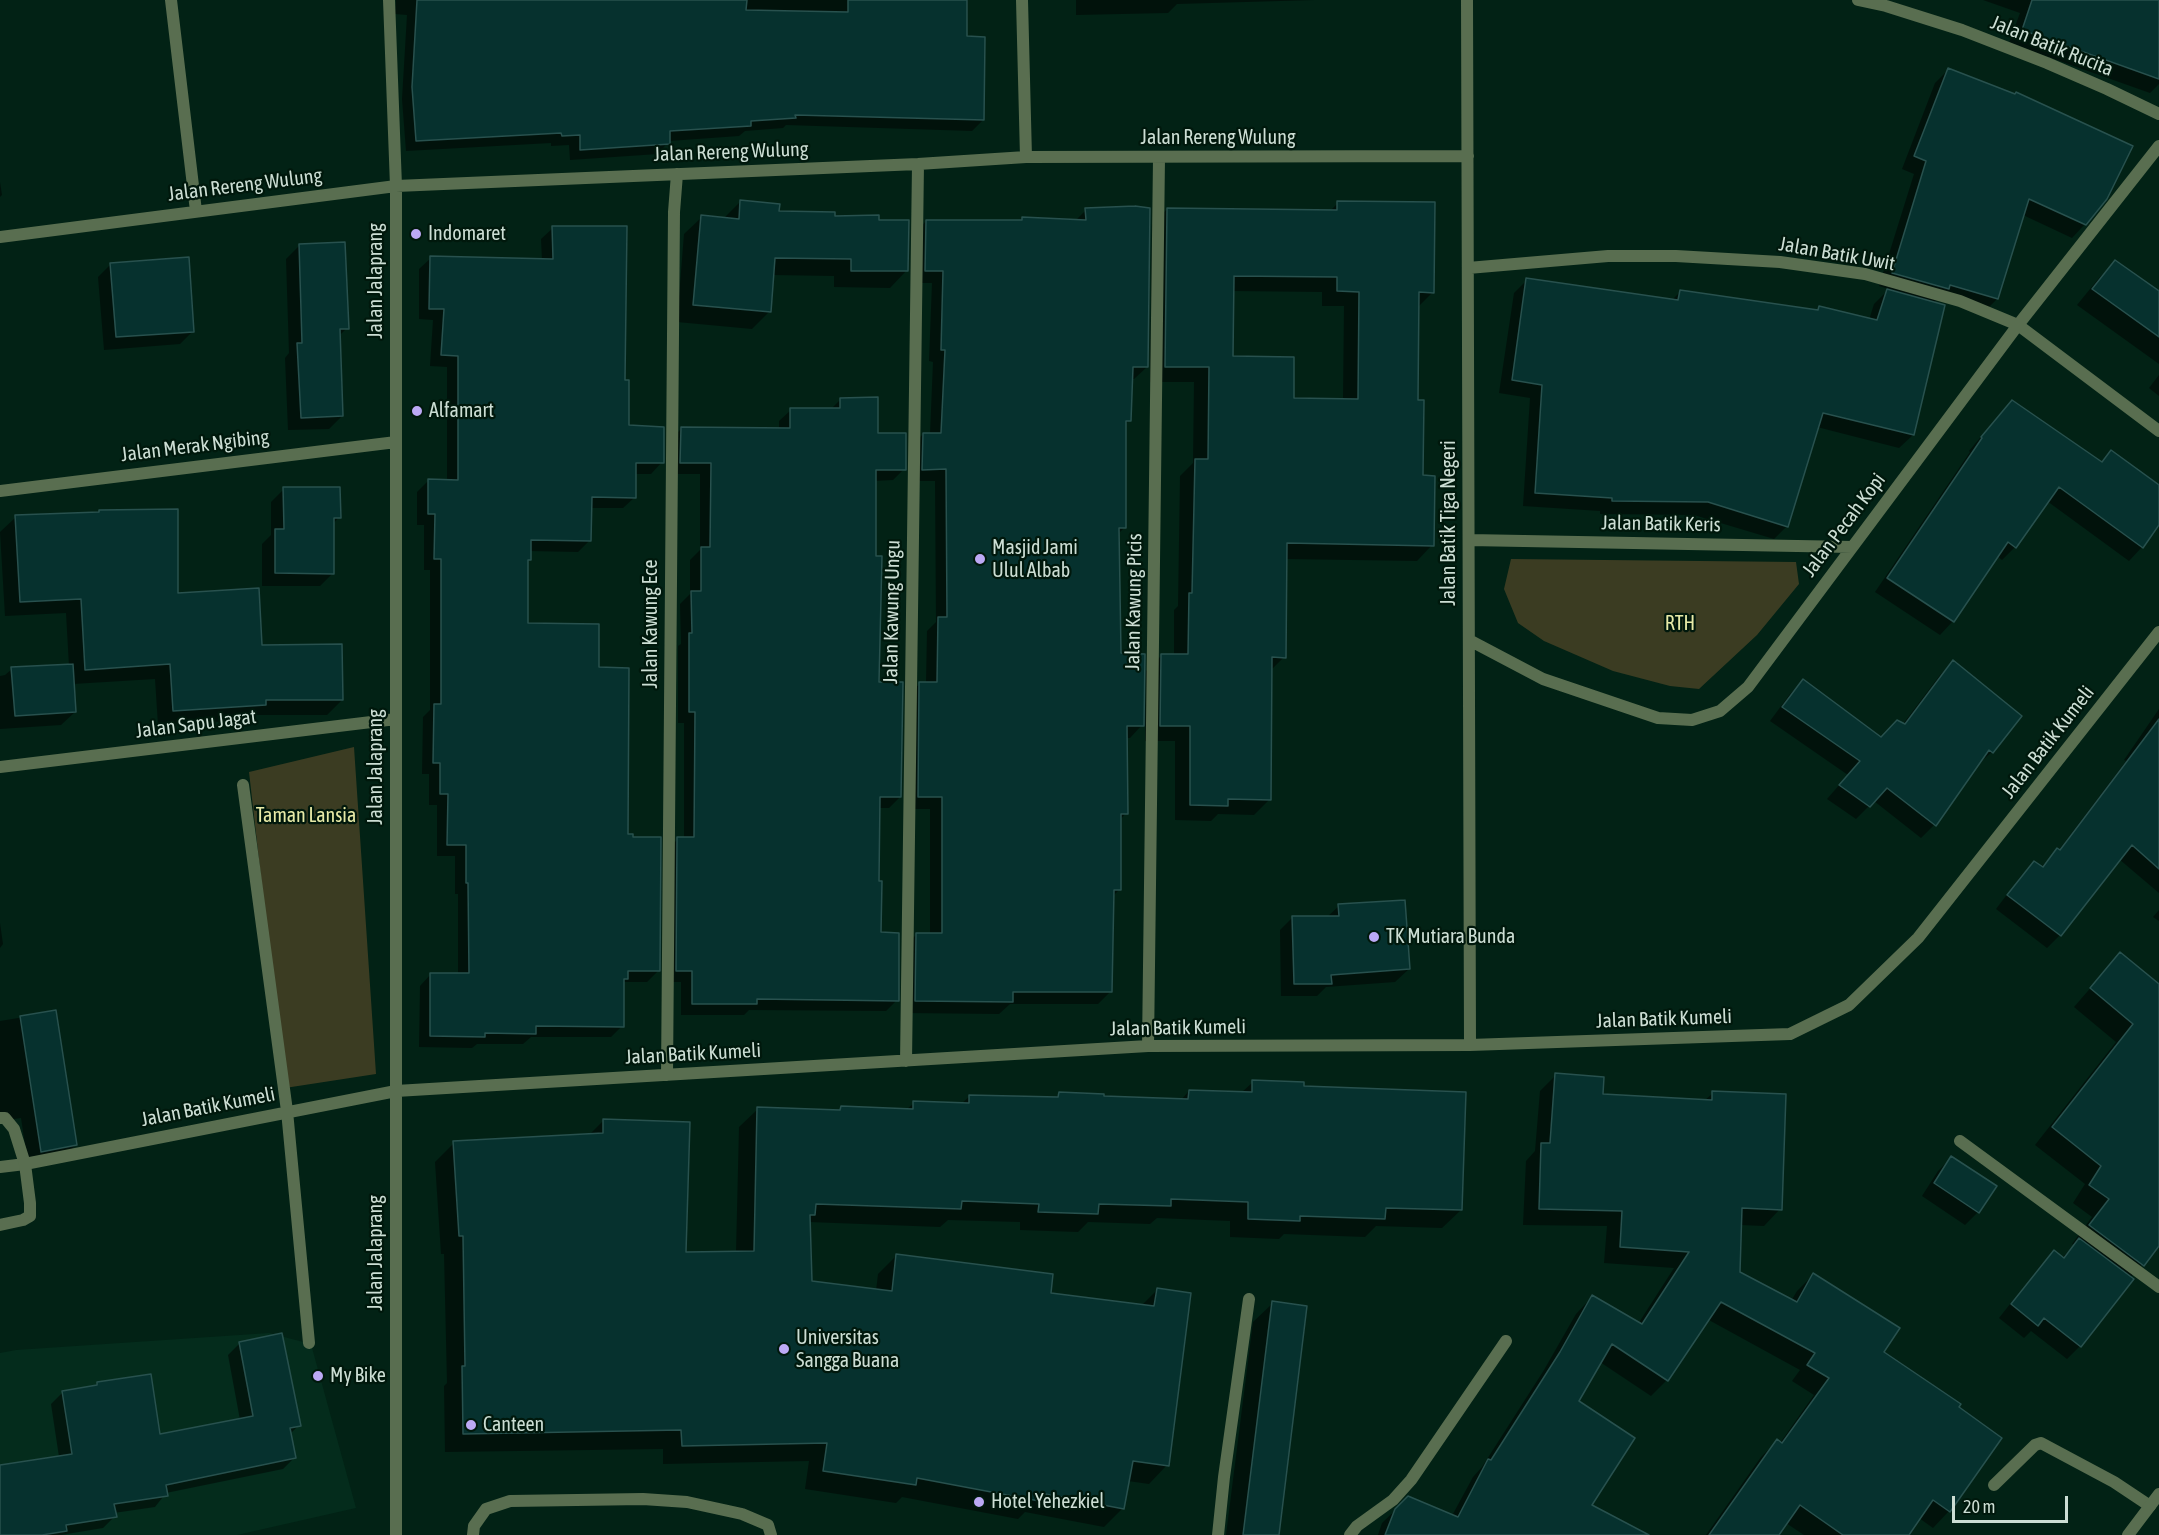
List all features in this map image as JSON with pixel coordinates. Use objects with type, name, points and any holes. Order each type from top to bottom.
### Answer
[{"type":"street","points":[[171,0],[196,211]]},
{"type":"street","name":"Jalan Jalaprang","points":[[389,0],[396,186],[396,1535]]},
{"type":"street","points":[[1022,0],[1026,157]]},
{"type":"street","name":"Jalan Batik Tiga Negeri","points":[[1467,0],[1470,1045]]},
{"type":"street","name":"Jalan Batik Rucita","points":[[1858,0],[1886,6],[1962,30],[2047,63],[2159,114]]},
{"type":"street","name":"Jalan Pecah Kopi","points":[[1469,640],[1543,679],[1658,718],[1692,720],[1720,711],[1748,687],[2018,325],[2159,146]]},
{"type":"street","name":"Jalan Rereng Wulung","points":[[0,237],[396,186],[918,164],[1026,157],[1468,156]]},
{"type":"street","name":"Jalan Kawung Picis","points":[[1148,1046],[1159,158]]},
{"type":"street","name":"Jalan Kawung Ungu","points":[[906,1061],[918,164]]},
{"type":"street","name":"Jalan Kawung Ece","points":[[667,1075],[674,224],[677,174]]},
{"type":"street","name":"Jalan Batik Uwit","points":[[1468,268],[1608,256],[1676,256],[1780,262],[1865,274],[1960,301],[2018,325],[2159,431]]},
{"type":"street","name":"Jalan Merak Ngibing","points":[[0,490],[396,442]]},
{"type":"street","name":"Jalan Batik Keris","points":[[1468,540],[1852,548]]},
{"type":"street","name":"Jalan Batik Kumeli","points":[[0,1167],[396,1091],[1148,1046],[1470,1045],[1790,1034],[1849,1005],[1918,938],[2159,632]]},
{"type":"street","name":"Jalan Sapu Jagat","points":[[0,767],[396,719]]},
{"type":"street","points":[[243,785],[287,1111],[309,1343]]},
{"type":"street","points":[[0,1118],[11,1122],[25,1164],[30,1203],[30,1216],[23,1220],[0,1225]]},
{"type":"street","points":[[1960,1141],[2159,1287]]},
{"type":"street","points":[[1218,1535],[1249,1299]]},
{"type":"street","points":[[1350,1535],[1393,1500],[1411,1480],[1506,1341]]},
{"type":"street","points":[[1994,1485],[2035,1445],[2042,1443],[2114,1482],[2150,1506]]},
{"type":"street","points":[[2128,1535],[2159,1494]]},
{"type":"street","points":[[473,1535],[474,1526],[486,1509],[510,1501],[643,1499],[687,1502],[742,1514],[768,1526],[771,1535]]},
{"type":"shaded area","points":[[269,1333],[311,1344],[356,1508],[237,1535],[0,1535],[0,1353],[16,1350]]},
{"type":"green space","name":"RTH","points":[[1511,559],[1796,562],[1799,584],[1757,635],[1699,689],[1670,686],[1613,671],[1544,641],[1518,623],[1504,589]]},
{"type":"green space","name":"Taman Lansia","points":[[354,747],[376,1074],[285,1088],[249,772]]},
{"type":"building","points":[[417,0],[747,0],[746,10],[848,12],[848,0],[967,0],[967,36],[985,37],[984,120],[795,115],[796,118],[751,121],[751,126],[670,131],[670,144],[580,150],[580,135],[562,136],[561,133],[416,141],[412,87]]},
{"type":"building","points":[[2032,0],[2159,0],[2159,79],[2022,30]]},
{"type":"building","points":[[1948,68],[2015,94],[2016,92],[2133,146],[2107,199],[2086,225],[2029,199],[1998,299],[1950,285],[1949,289],[1892,273],[1926,161],[1914,156]]},
{"type":"building","points":[[740,200],[780,204],[779,211],[835,212],[835,216],[879,215],[879,220],[909,220],[908,271],[851,271],[851,259],[775,258],[771,312],[693,305],[701,215],[739,219]]},
{"type":"building","points":[[1337,201],[1435,202],[1434,293],[1419,292],[1418,400],[1424,400],[1423,475],[1435,476],[1434,546],[1287,543],[1286,658],[1272,657],[1271,800],[1228,799],[1228,806],[1190,805],[1190,726],[1160,726],[1161,654],[1188,654],[1189,593],[1192,593],[1195,459],[1208,459],[1209,367],[1165,367],[1167,208],[1337,210]],"holes":[[[1234,276],[1337,277],[1337,291],[1359,292],[1358,399],[1294,398],[1294,357],[1233,356]]]},
{"type":"building","points":[[1135,206],[1150,208],[1148,367],[1133,367],[1131,421],[1126,421],[1126,528],[1119,528],[1121,653],[1145,654],[1144,726],[1127,726],[1128,814],[1121,814],[1121,890],[1114,890],[1112,992],[1013,992],[1013,1002],[915,1001],[916,933],[942,933],[942,797],[918,797],[919,682],[937,682],[938,617],[947,617],[946,469],[922,470],[923,433],[941,433],[945,350],[941,350],[943,271],[925,271],[926,220],[1022,220],[1022,217],[1086,220],[1085,208]]},
{"type":"building","points":[[552,226],[627,226],[625,380],[629,380],[629,425],[664,427],[664,463],[636,463],[636,498],[592,497],[591,541],[531,540],[531,560],[528,560],[528,623],[599,624],[599,667],[629,668],[628,834],[633,834],[633,837],[661,837],[660,971],[628,971],[628,979],[624,979],[624,1027],[536,1026],[536,1034],[485,1033],[485,1037],[430,1036],[430,973],[469,973],[466,845],[447,845],[448,794],[440,794],[440,763],[433,763],[434,704],[441,704],[441,559],[434,559],[435,514],[428,514],[428,479],[458,480],[458,356],[441,355],[444,309],[429,309],[430,256],[553,259]]},
{"type":"building","points":[[345,242],[349,329],[340,329],[343,416],[301,418],[297,343],[302,343],[299,244]]},
{"type":"building","points":[[189,257],[194,332],[116,337],[110,263]]},
{"type":"building","points":[[2115,260],[2159,291],[2159,337],[2092,289]]},
{"type":"building","points":[[1526,278],[1678,300],[1680,290],[1818,310],[1819,306],[1877,320],[1887,289],[1945,305],[1914,435],[1823,413],[1788,527],[1708,502],[1612,501],[1612,498],[1535,493],[1542,385],[1512,380]]},
{"type":"building","points":[[878,397],[878,433],[906,433],[906,470],[876,470],[876,556],[882,556],[879,682],[903,682],[901,797],[880,797],[881,932],[899,933],[899,1001],[757,999],[757,1004],[692,1004],[692,971],[676,971],[677,837],[694,837],[695,712],[689,712],[689,633],[692,633],[691,591],[701,591],[701,547],[710,547],[711,463],[680,463],[681,427],[790,428],[790,408],[840,408],[840,398]]},
{"type":"building","points":[[2012,400],[2102,462],[2111,450],[2159,485],[2159,525],[2143,548],[2059,487],[2016,548],[2008,542],[1954,622],[1887,578],[1981,437]]},
{"type":"building","points":[[283,487],[340,487],[341,518],[334,518],[334,574],[275,573],[275,529],[284,529]]},
{"type":"building","points":[[178,509],[178,593],[259,588],[262,645],[342,644],[343,700],[266,700],[266,705],[173,711],[170,664],[85,670],[81,599],[20,602],[15,515],[99,512],[99,510]]},
{"type":"building","points":[[1953,660],[2022,716],[1993,753],[1989,750],[1936,826],[1887,788],[1870,807],[1839,785],[1860,761],[1782,707],[1803,679],[1881,737],[1897,720],[1905,724]]},
{"type":"building","points":[[73,664],[76,712],[15,716],[11,667]]},
{"type":"building","points":[[2159,719],[2159,869],[2132,845],[2061,936],[2007,895],[2034,861],[2043,867],[2057,848],[2060,850]]},
{"type":"building","points":[[1405,900],[1410,969],[1331,975],[1332,984],[1294,984],[1292,916],[1339,916],[1338,904]]},
{"type":"building","points":[[2120,952],[2159,984],[2159,1246],[2144,1266],[2089,1225],[2109,1199],[2089,1185],[2101,1166],[2052,1127],[2133,1024],[2090,988]]},
{"type":"building","points":[[56,1010],[77,1145],[41,1152],[20,1016]]},
{"type":"building","points":[[1555,1073],[1604,1077],[1603,1094],[1712,1100],[1712,1091],[1786,1094],[1782,1210],[1742,1208],[1740,1272],[1797,1302],[1813,1273],[1900,1328],[1884,1352],[1961,1404],[1959,1407],[2002,1438],[1950,1512],[1933,1500],[1909,1535],[1843,1535],[1800,1505],[1779,1535],[1709,1535],[1777,1439],[1782,1443],[1829,1378],[1807,1365],[1815,1353],[1721,1302],[1668,1381],[1612,1344],[1579,1401],[1635,1438],[1592,1505],[1649,1535],[1385,1535],[1395,1509],[1408,1496],[1458,1517],[1488,1459],[1491,1460],[1560,1352],[1592,1295],[1642,1324],[1689,1252],[1620,1247],[1622,1211],[1539,1209],[1541,1143],[1550,1143]]},
{"type":"building","points":[[1252,1080],[1304,1082],[1304,1086],[1466,1092],[1462,1210],[1386,1208],[1385,1219],[1300,1216],[1300,1221],[1248,1219],[1248,1202],[1171,1199],[1171,1206],[1099,1204],[1098,1214],[1038,1212],[1039,1204],[962,1201],[961,1209],[816,1204],[815,1215],[810,1215],[812,1281],[892,1291],[896,1254],[1053,1274],[1051,1293],[1154,1306],[1157,1288],[1191,1293],[1169,1466],[1133,1461],[1124,1509],[1040,1493],[1039,1501],[917,1478],[916,1485],[823,1471],[827,1443],[682,1446],[681,1430],[463,1434],[462,1366],[465,1366],[463,1236],[459,1236],[453,1141],[603,1133],[603,1119],[690,1122],[686,1252],[754,1251],[757,1107],[840,1110],[841,1106],[913,1109],[913,1101],[969,1103],[969,1095],[1058,1097],[1059,1092],[1188,1099],[1189,1090],[1252,1092]]},
{"type":"building","points":[[1951,1156],[1997,1186],[1979,1213],[1934,1183]]},
{"type":"building","points":[[2079,1238],[2134,1279],[2081,1347],[2044,1318],[2038,1326],[2011,1304],[2054,1250],[2064,1258]]},
{"type":"building","points":[[1272,1301],[1307,1306],[1279,1535],[1243,1535]]},
{"type":"building","points":[[282,1333],[301,1426],[290,1428],[296,1458],[166,1485],[168,1496],[114,1504],[117,1517],[66,1525],[67,1531],[42,1535],[0,1535],[0,1465],[72,1454],[62,1391],[97,1385],[97,1382],[151,1374],[160,1434],[253,1416],[239,1342]]},
{"type":"place","name":"Indomaret","points":[[416,234]]},
{"type":"place","name":"Alfamart","points":[[417,411]]},
{"type":"place","name":"Masjid Jami Ulul Albab","points":[[980,559]]},
{"type":"place","name":"TK Mutiara Bunda","points":[[1374,937]]},
{"type":"place","name":"Universitas Sangga Buana","points":[[784,1349]]},
{"type":"place","name":"My Bike","points":[[318,1376]]},
{"type":"place","name":"Canteen","points":[[471,1425]]},
{"type":"place","name":"Hotel Yehezkiel","points":[[979,1502]]}]
